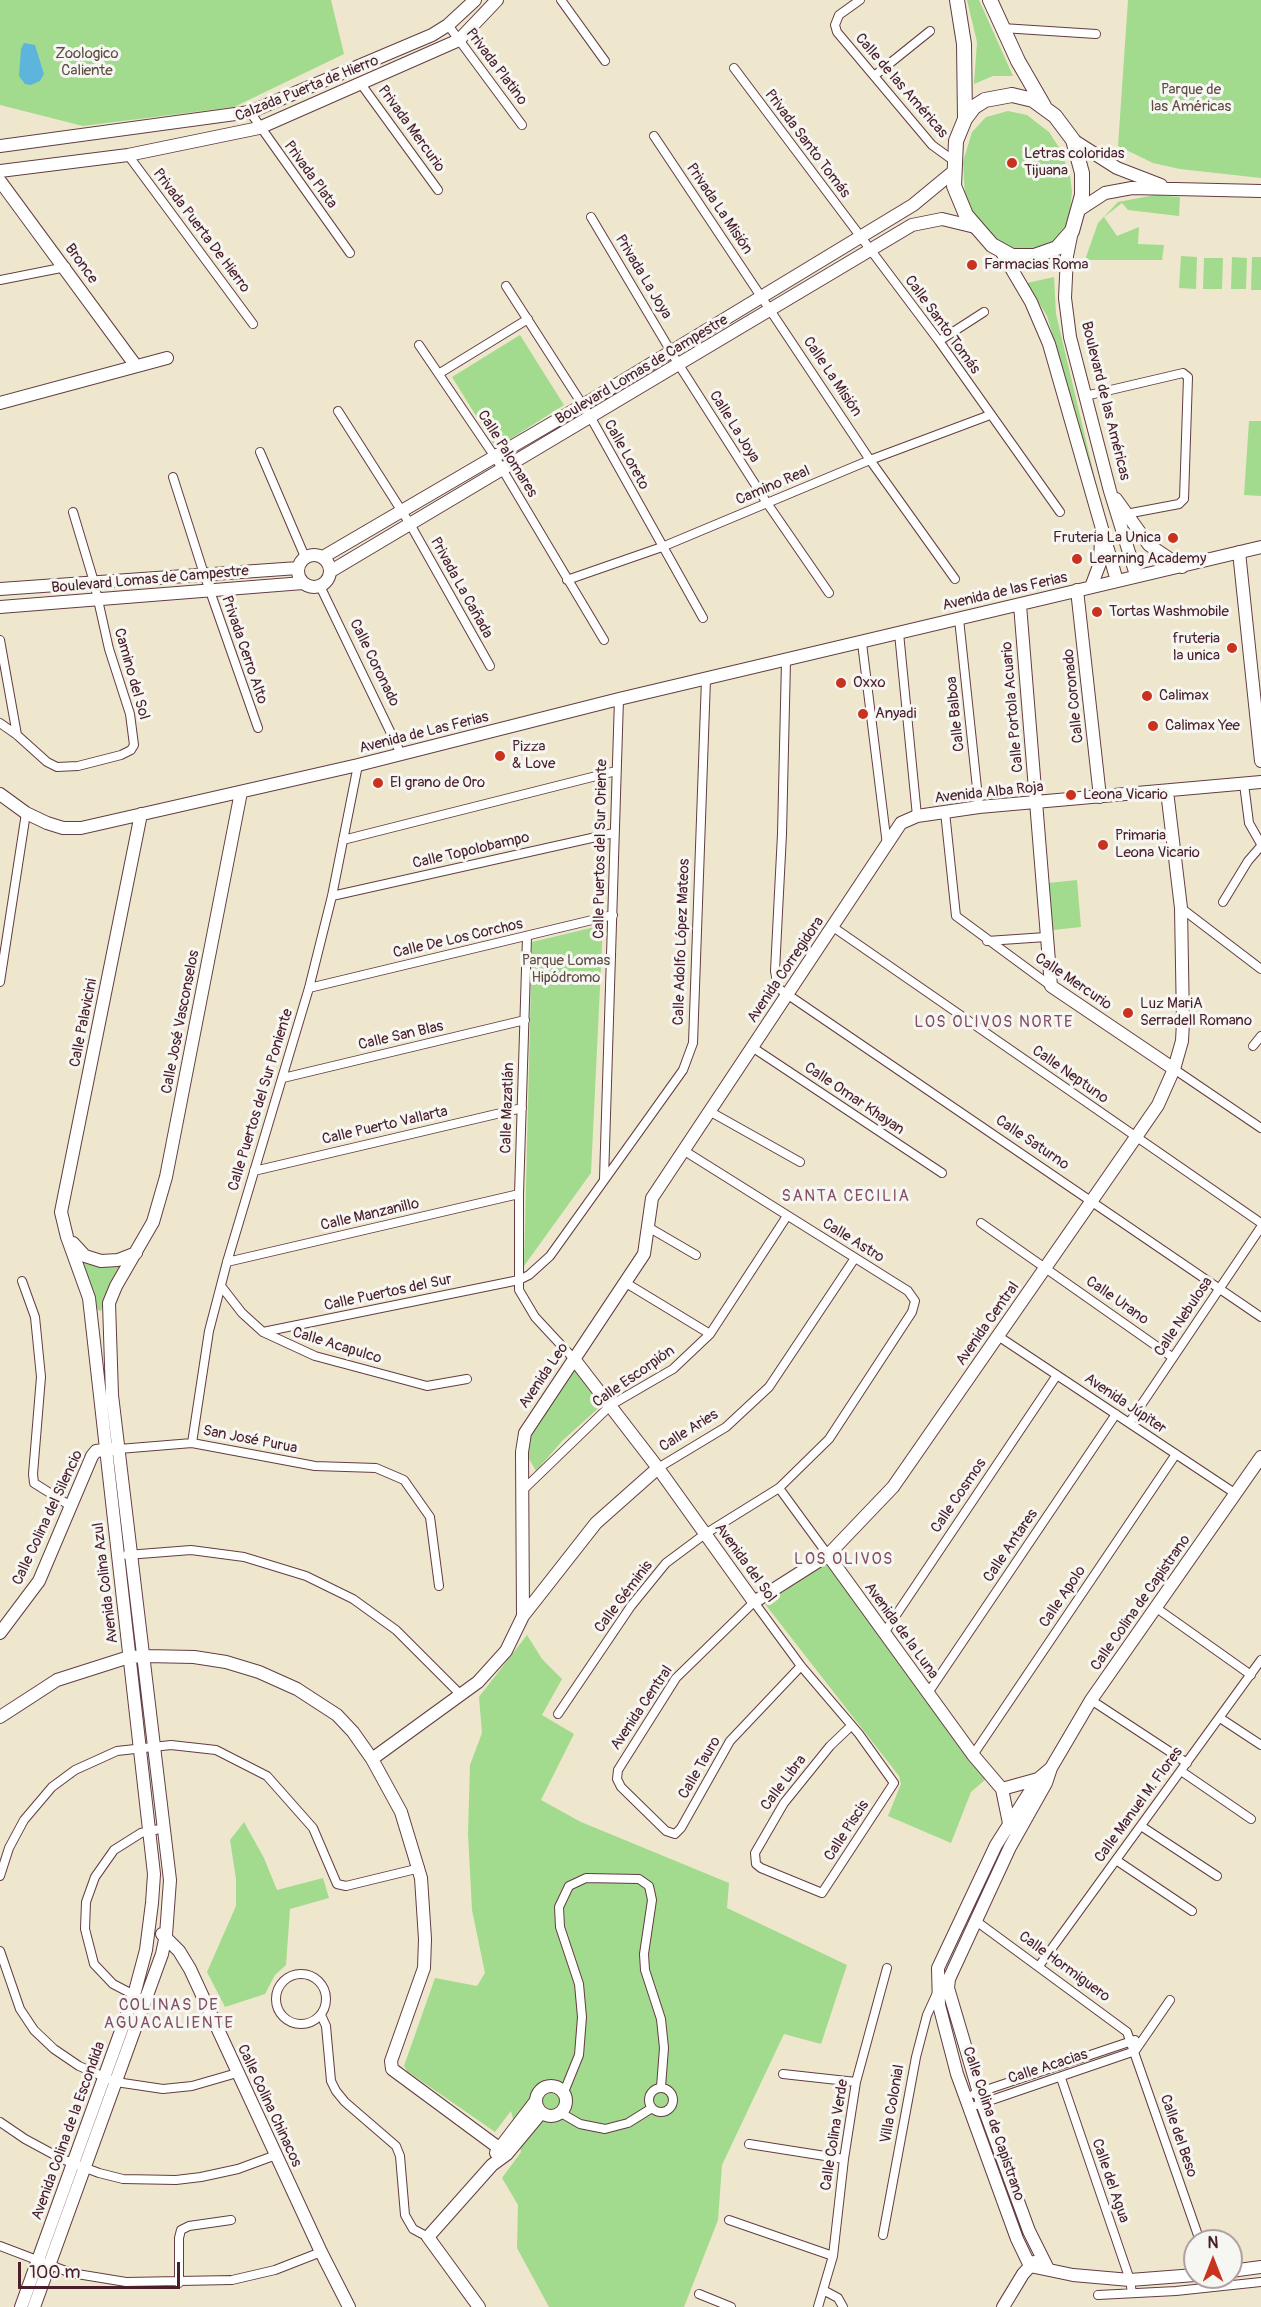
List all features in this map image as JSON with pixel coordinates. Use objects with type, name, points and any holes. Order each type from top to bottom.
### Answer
[{"type":"main road","name":"Calzada Puerta de Hierro","points":[[0,146],[250,112],[377,59],[448,25],[475,0]]},
{"type":"main road","name":"Calzada Puerta de Hierro","points":[[0,171],[128,155],[259,128],[459,40],[497,0]]},
{"type":"main road","points":[[957,0],[965,55],[965,119]]},
{"type":"main road","points":[[990,0],[1002,28],[1045,107]]},
{"type":"main road","points":[[1000,250],[1023,257],[1047,253],[1057,248],[1072,231],[1079,210],[1082,173],[1072,140],[1055,116],[1045,107],[1023,97],[998,96],[974,107],[965,119],[956,141],[953,166],[959,201],[975,227],[1000,250],[1041,322],[1101,520],[1117,581]]},
{"type":"main road","points":[[1072,140],[1116,168],[1171,188]]},
{"type":"main road","name":"Boulevard Lomas de Campestre","points":[[323,557],[583,405],[913,205],[953,166]]},
{"type":"main road","name":"Bronce","points":[[0,181],[66,267],[136,366]]},
{"type":"main road","points":[[1079,210],[1105,193],[1132,188],[1261,191]]},
{"type":"main road","name":"Boulevard Lomas de Campestre","points":[[331,571],[912,225],[926,221],[955,220],[975,227]]},
{"type":"main road","name":"Boulevard de las Américas","points":[[1072,231],[1067,256],[1065,298],[1070,337],[1110,491],[1136,575]]},
{"type":"main road","points":[[0,403],[167,358]]},
{"type":"main road","points":[[1110,491],[1149,544],[1182,567]]},
{"type":"main road","points":[[1092,587],[1100,563],[1101,520]]},
{"type":"main road","name":"Avenida de las Ferias","points":[[862,643],[1136,575],[1182,567],[1261,547]]},
{"type":"main road","points":[[1239,552],[1257,666],[1261,761]]},
{"type":"main road","points":[[313,555],[323,557],[331,571],[327,581],[320,586],[313,587],[303,583],[298,568],[305,557],[313,555]]},
{"type":"main road","name":"Boulevard Lomas de Campestre","points":[[0,589],[298,568]]},
{"type":"main road","name":"Boulevard Lomas de Campestre","points":[[0,607],[303,583]]},
{"type":"main road","name":"Calle Coronado","points":[[1077,590],[1100,798]]},
{"type":"main road","name":"Calle Portola Acuario","points":[[1020,605],[1051,986]]},
{"type":"main road","name":"Avenida de Las Ferias","points":[[0,794],[26,813],[63,828],[81,828],[358,765],[619,699],[862,643]]},
{"type":"main road","name":"Avenida Alba Roja","points":[[901,824],[917,816],[979,807],[1261,782]]},
{"type":"main road","name":"Avenida Central","points":[[754,1602],[828,1555],[892,1487],[1158,1105],[1174,1069],[1182,1041],[1183,1022],[1181,908],[1167,791]]},
{"type":"main road","name":"Calle José Vasconselos","points":[[136,1253],[153,1222],[166,1177],[241,792]]},
{"type":"main road","name":"Calle Palavicini","points":[[67,1238],[62,1212],[141,814]]},
{"type":"main road","name":"Avenida Corregidora","points":[[683,1150],[901,824]]},
{"type":"main road","name":"Calle Mercurio","points":[[1051,986],[1174,1069]]},
{"type":"main road","name":"Avenida Leo","points":[[524,1616],[522,1452],[525,1433],[644,1254],[652,1198],[683,1150]]},
{"type":"main road","points":[[67,1238],[85,1256],[101,1261],[118,1260],[136,1253]]},
{"type":"main road","name":"Avenida Colina Azul","points":[[67,1238],[89,1298],[150,1830],[154,1874],[150,1929]]},
{"type":"main road","name":"Avenida Colina Azul","points":[[136,1253],[109,1303],[112,1395],[145,1656],[170,1881],[166,1935]]},
{"type":"main road","name":"Avenida del Sol","points":[[574,1359],[658,1468],[754,1602]]},
{"type":"main road","points":[[105,1449],[119,1449]]},
{"type":"main road","name":"Calle Colina del Silencio","points":[[0,1633],[39,1581],[92,1456],[96,1451],[105,1449]]},
{"type":"main road","name":"Calle Colina de Capistrano","points":[[1030,2266],[967,2102],[938,1968],[941,1957],[1013,1830],[1092,1700],[1155,1606],[1261,1457]]},
{"type":"main road","name":"Calle Aries","points":[[372,1759],[478,1682],[506,1651],[524,1616],[596,1523],[658,1468]]},
{"type":"main road","name":"Avenida de la Luna","points":[[828,1555],[973,1755],[1002,1789]]},
{"type":"main road","points":[[0,1717],[57,1680],[129,1657],[145,1656],[194,1657],[226,1662],[269,1676],[297,1689],[337,1715],[353,1732],[372,1759],[401,1812],[420,1868],[424,1905],[424,1968],[391,2061],[392,2068],[502,2151]]},
{"type":"main road","points":[[1013,1830],[1002,1789],[1042,1781]]},
{"type":"main road","name":"Calle Colina de Capistrano","points":[[1013,1830],[976,1921],[943,1990],[1029,2231],[1048,2269]]},
{"type":"main road","points":[[150,1929],[166,1935]]},
{"type":"main road","name":"Avenida Colina de la Escondida","points":[[140,1997],[150,1929]]},
{"type":"main road","name":"Avenida Colina de la Escondida","points":[[21,2307],[43,2263],[140,1997],[162,1954],[166,1935]]},
{"type":"main road","name":"Calle Colina Chinacos","points":[[166,1935],[190,1969],[321,2252],[349,2307]]},
{"type":"main road","points":[[479,2307],[428,2237],[492,2165],[538,2107],[542,2088],[550,2085],[564,2092],[567,2099],[561,2113],[548,2116],[538,2107]]},
{"type":"main road","points":[[1003,2307],[1010,2292],[1030,2266],[1042,2255]]},
{"type":"main road","name":"Avenida Colina de la Escondida","points":[[34,2307],[43,2263]]},
{"type":"main road","points":[[1030,2266],[1072,2275],[1130,2280],[1183,2276]]},
{"type":"main road","points":[[1243,2269],[1261,2267]]},
{"type":"street","points":[[561,0],[605,61]]},
{"type":"street","name":"Calle de las Américas","points":[[860,0],[840,15],[835,25],[845,43],[932,145],[953,166]]},
{"type":"street","name":"Privada Platino","points":[[448,25],[522,125]]},
{"type":"street","points":[[1002,28],[1096,34]]},
{"type":"street","points":[[874,76],[930,31]]},
{"type":"street","name":"Privada Santo Tomás","points":[[734,68],[871,251]]},
{"type":"street","name":"Privada Mercurio","points":[[361,84],[438,190]]},
{"type":"street","name":"Privada Plata","points":[[250,112],[259,128],[350,253]]},
{"type":"street","name":"Privada La Misión","points":[[654,136],[771,310]]},
{"type":"street","name":"Privada Puerta De Hierro","points":[[128,155],[253,324]]},
{"type":"street","name":"Privada La Joya","points":[[591,217],[679,364]]},
{"type":"street","name":"Calle Santo Tomás","points":[[871,251],[939,341],[990,415]]},
{"type":"street","points":[[0,280],[66,267]]},
{"type":"street","name":"Calle Loreto","points":[[506,286],[591,418],[703,618]]},
{"type":"street","name":"Calle La Misión","points":[[771,310],[870,459]]},
{"type":"street","points":[[939,341],[984,312]]},
{"type":"street","points":[[440,373],[528,319]]},
{"type":"street","name":"Calle Palomares","points":[[419,345],[495,457],[604,640]]},
{"type":"street","name":"Calle La Joya","points":[[679,364],[767,503]]},
{"type":"street","points":[[1084,396],[1183,373],[1188,377],[1184,499],[1179,504],[1126,514]]},
{"type":"street","name":"Privada La Cañada","points":[[339,411],[410,524],[489,666]]},
{"type":"street","points":[[990,415],[1060,512]]},
{"type":"street","name":"Camino Real","points":[[567,580],[662,547],[870,459],[990,415]]},
{"type":"street","points":[[260,452],[305,557]]},
{"type":"street","points":[[870,459],[955,579]]},
{"type":"street","name":"Privada Cerro Alto","points":[[173,477],[209,591],[258,728]]},
{"type":"street","points":[[767,503],[829,593]]},
{"type":"street","points":[[73,512],[94,582],[96,600]]},
{"type":"street","name":"Calle Coronado","points":[[320,586],[401,754]]},
{"type":"street","name":"Camino del Sol","points":[[0,723],[47,762],[57,767],[78,766],[131,750],[135,737],[130,714],[96,600]]},
{"type":"street","name":"Calle Balboa","points":[[959,619],[979,807]]},
{"type":"street","points":[[899,633],[917,816]]},
{"type":"street","points":[[0,640],[17,735]]},
{"type":"street","points":[[862,643],[888,846]]},
{"type":"street","points":[[786,661],[775,977],[778,988],[786,994]]},
{"type":"street","name":"Calle Adolfo López Mateos","points":[[519,1280],[539,1268],[550,1256],[683,1070],[693,1043],[706,679]]},
{"type":"street","name":"Calle Puertos del Sur Oriente","points":[[604,1179],[619,699]]},
{"type":"street","name":"Calle Puertos del Sur Poniente","points":[[192,1443],[202,1366],[221,1286],[309,988],[332,896],[358,765]]},
{"type":"street","points":[[343,840],[616,771]]},
{"type":"street","points":[[1223,902],[1248,861],[1261,845],[1249,823],[1244,784]]},
{"type":"street","name":"Calle Mercurio","points":[[945,812],[956,916],[1051,986]]},
{"type":"street","points":[[0,982],[26,813]]},
{"type":"street","name":"Calle Topolobampo","points":[[332,896],[614,833]]},
{"type":"street","points":[[1181,908],[1261,969]]},
{"type":"street","name":"Calle De Los Corchos","points":[[309,988],[613,915]]},
{"type":"street","name":"Calle Neptuno","points":[[833,927],[1261,1225]]},
{"type":"street","points":[[987,941],[1046,936]]},
{"type":"street","name":"Calle Mazatlán","points":[[527,937],[519,1194],[519,1290],[527,1308],[574,1359]]},
{"type":"street","name":"Calle Saturno","points":[[786,994],[1093,1200],[1261,1317]]},
{"type":"street","name":"Calle San Blas","points":[[283,1077],[525,1020]]},
{"type":"street","points":[[1253,1046],[1261,1036]]},
{"type":"street","name":"Calle Omar Khayan","points":[[752,1047],[942,1173]]},
{"type":"street","name":"Calle Mercurio","points":[[1174,1069],[1261,1128]]},
{"type":"street","name":"Calle Puerto Vallarta","points":[[254,1171],[522,1108]]},
{"type":"street","points":[[709,1111],[800,1162]]},
{"type":"street","name":"Calle Astro","points":[[683,1150],[908,1291],[915,1301]]},
{"type":"street","name":"Calle Manzanillo","points":[[227,1262],[519,1194]]},
{"type":"street","name":"Calle Escorpión","points":[[524,1489],[611,1406],[673,1369],[710,1334],[788,1216]]},
{"type":"street","name":"Calle Urano","points":[[981,1223],[1172,1357]]},
{"type":"street","name":"Calle Nebulosa","points":[[1129,1423],[1261,1225]]},
{"type":"street","points":[[648,1227],[696,1255]]},
{"type":"street","name":"Calle Aries","points":[[658,1468],[726,1427],[770,1387],[855,1258]]},
{"type":"street","name":"Calle Puertos del Sur","points":[[263,1332],[519,1280]]},
{"type":"street","points":[[22,1281],[35,1317],[41,1377],[34,1483],[69,1506]]},
{"type":"street","points":[[626,1283],[710,1334]]},
{"type":"street","name":"Calle Acapulco","points":[[221,1286],[242,1313],[263,1332],[315,1356],[428,1386],[467,1379]]},
{"type":"street","name":"Calle Géminis","points":[[558,1714],[631,1606],[666,1563],[705,1534],[779,1488],[829,1438],[912,1312],[915,1301]]},
{"type":"street","name":"Avenida Júpiter","points":[[998,1336],[1236,1494]]},
{"type":"street","name":"Calle Cosmos","points":[[884,1633],[1057,1375]]},
{"type":"street","name":"Calle Antares","points":[[928,1693],[1116,1414]]},
{"type":"street","name":"San José Purua","points":[[119,1449],[192,1443],[315,1466],[376,1468],[404,1480],[430,1517],[439,1586]]},
{"type":"street","name":"Calle Apolo","points":[[973,1755],[1176,1454]]},
{"type":"street","name":"Avenida de la Luna","points":[[779,1488],[828,1555]]},
{"type":"street","points":[[118,1556],[191,1550],[244,1557],[306,1576],[353,1599],[396,1630],[461,1695]]},
{"type":"street","name":"Avenida del Sol","points":[[754,1602],[801,1666],[851,1726],[894,1783]]},
{"type":"street","name":"Avenida Central","points":[[675,1834],[666,1831],[641,1809],[617,1779],[618,1770],[676,1678],[754,1602]]},
{"type":"street","points":[[1155,1606],[1251,1675]]},
{"type":"street","name":"Calle Manuel M. Flores","points":[[1039,1966],[1261,1660]]},
{"type":"street","name":"Calle Tauro","points":[[675,1834],[681,1828],[730,1741],[801,1666]]},
{"type":"street","points":[[1092,1700],[1186,1763]]},
{"type":"street","points":[[1220,1718],[1261,1745]]},
{"type":"street","name":"Calle Libra","points":[[822,1893],[756,1864],[755,1853],[778,1812],[806,1773],[851,1726]]},
{"type":"street","points":[[0,1876],[9,1848],[24,1820],[52,1787],[75,1770],[117,1751],[155,1746],[216,1750],[267,1776],[314,1828],[337,1884],[346,1886],[420,1868]]},
{"type":"street","points":[[1180,1771],[1251,1819]]},
{"type":"street","name":"Calle Piscis","points":[[822,1893],[894,1783]]},
{"type":"street","points":[[1141,1826],[1217,1876]]},
{"type":"street","points":[[140,1997],[113,1984],[94,1964],[85,1929],[86,1902],[95,1877],[114,1850],[150,1830],[164,1828]]},
{"type":"street","points":[[1116,1860],[1192,1911]]},
{"type":"street","points":[[564,2092],[579,2055],[582,2017],[579,1984],[560,1927],[559,1907],[569,1886],[586,1878],[639,1879],[649,1886],[652,1900],[644,1954],[645,1970],[661,2019],[664,2048],[662,2087]]},
{"type":"street","name":"Calle Hormiguero","points":[[976,1921],[1122,2026],[1131,2040]]},
{"type":"street","points":[[0,1951],[20,2009],[34,2030],[54,2049],[79,2066],[110,2080],[163,2089],[192,2086],[237,2073]]},
{"type":"street","name":"Calle Colina Verde","points":[[818,2307],[825,2292],[833,2256],[844,2159],[856,2082],[887,1968]]},
{"type":"street","points":[[299,1974],[315,1978],[325,1991],[325,2007],[321,2014],[307,2024],[291,2022],[284,2018],[276,2003],[279,1987],[291,1976],[299,1974]]},
{"type":"street","name":"Villa Colonial","points":[[884,2235],[916,2057],[927,2014],[943,1990]]},
{"type":"street","points":[[1135,2051],[1170,2000]]},
{"type":"street","points":[[321,2014],[326,2026],[331,2080],[336,2091],[345,2102],[396,2146],[401,2165],[405,2215],[413,2229],[428,2237]]},
{"type":"street","name":"Calle Acacias","points":[[980,2098],[1131,2040],[1144,2040]]},
{"type":"street","name":"Calle del Beso","points":[[1131,2040],[1196,2229]]},
{"type":"street","name":"Calle Acacias","points":[[967,2102],[1061,2078],[1135,2051]]},
{"type":"street","points":[[783,2074],[856,2082]]},
{"type":"street","name":"Calle del Agua","points":[[1061,2078],[1130,2280],[1132,2293]]},
{"type":"street","points":[[662,2087],[669,2090],[674,2097],[673,2106],[667,2112],[659,2113],[652,2108],[650,2095],[662,2087]]},
{"type":"street","points":[[561,2113],[580,2124],[605,2129],[628,2123],[652,2108]]},
{"type":"street","points":[[0,2122],[25,2139],[79,2166],[123,2179],[176,2180],[230,2171],[276,2156]]},
{"type":"street","points":[[749,2144],[844,2159]]},
{"type":"street","points":[[179,2283],[181,2230],[189,2226],[231,2220]]},
{"type":"street","points":[[729,2220],[833,2256]]},
{"type":"street","points":[[0,2246],[71,2272],[126,2282],[179,2283],[232,2280],[275,2270],[321,2252]]},
{"type":"street","points":[[1098,2295],[1261,2282]]},
{"type":"street","points":[[825,2292],[838,2298],[843,2307]]},
{"type":"street","points":[[699,2294],[731,2307]]},
{"type":"green space","name":"Zoologico Caliente","points":[[0,0],[331,0],[344,54],[234,107],[83,126],[0,105]]},
{"type":"green space","points":[[967,0],[979,0],[1013,76],[993,76],[974,84],[977,42]]},
{"type":"green space","name":"Parque de las Américas","points":[[1128,0],[1261,0],[1261,178],[1180,169],[1153,163],[1118,146]]},
{"type":"green space","points":[[1008,111],[1027,115],[1049,132],[1060,149],[1070,175],[1072,192],[1070,211],[1064,230],[1045,251],[1011,253],[977,222],[965,196],[963,162],[972,132],[986,117]]},
{"type":"green space","points":[[1155,195],[1180,197],[1179,216],[1128,210],[1122,203],[1104,217],[1117,236],[1139,227],[1138,244],[1164,245],[1162,260],[1085,260],[1098,223],[1118,202]]},
{"type":"green space","points":[[1181,256],[1197,257],[1196,289],[1179,288]]},
{"type":"green space","points":[[1232,257],[1247,258],[1246,289],[1231,289]]},
{"type":"green space","points":[[1252,257],[1261,257],[1261,290],[1251,290]]},
{"type":"green space","points":[[1204,258],[1223,258],[1222,289],[1203,289]]},
{"type":"green space","points":[[1054,277],[1056,314],[1097,487],[1047,316],[1027,283]]},
{"type":"green space","points":[[520,335],[564,405],[496,448],[452,377]]},
{"type":"green space","points":[[1249,421],[1261,421],[1261,496],[1244,495]]},
{"type":"green space","points":[[1077,880],[1081,927],[1053,930],[1048,883]]},
{"type":"green space","name":"Parque Lomas Hipódromo","points":[[603,925],[591,1173],[524,1266],[532,942]]},
{"type":"green space","points":[[81,1262],[123,1265],[101,1311],[96,1309]]},
{"type":"green space","points":[[573,1364],[602,1405],[563,1440],[536,1471],[528,1457],[527,1439]]},
{"type":"green space","points":[[827,1563],[986,1779],[971,1792],[951,1843],[888,1816],[901,1784],[899,1776],[765,1604]]},
{"type":"green space","points":[[527,1635],[542,1659],[562,1679],[542,1715],[574,1734],[541,1800],[581,1822],[729,1883],[727,1908],[847,1965],[821,2044],[784,2034],[722,2165],[718,2220],[684,2307],[549,2307],[517,2248],[518,2205],[502,2178],[521,2152],[511,2111],[495,2132],[407,2071],[404,2066],[435,1978],[477,1986],[485,1973],[472,1910],[468,1834],[470,1765],[482,1733],[479,1697]]},
{"type":"green space","points":[[244,1822],[264,1858],[277,1890],[323,1878],[329,1898],[290,1909],[286,1965],[275,1975],[265,1994],[225,2007],[207,1972],[236,1906],[236,1879],[230,1840]]},
{"type":"water","points":[[24,43],[35,45],[44,74],[40,81],[31,85],[25,84],[19,76],[21,49]]},
{"type":"place","name":"Letras coloridas Tijuana","points":[[1012,163]]},
{"type":"place","name":"Farmacias Roma","points":[[972,265]]},
{"type":"place","name":"Fruteria La Unica","points":[[1173,538]]},
{"type":"place","name":"Learning Academy","points":[[1077,559]]},
{"type":"place","name":"Tortas Washmobile","points":[[1097,612]]},
{"type":"place","name":"fruteria la unica","points":[[1232,648]]},
{"type":"place","name":"Oxxo","points":[[841,683]]},
{"type":"place","name":"Calimax","points":[[1147,696]]},
{"type":"place","name":"Anyadi","points":[[863,714]]},
{"type":"place","name":"Calimax Yee","points":[[1153,726]]},
{"type":"place","name":"Pizza & Love","points":[[500,756]]},
{"type":"place","name":"El grano de Oro","points":[[378,783]]},
{"type":"place","name":"Leona Vicario","points":[[1071,795]]},
{"type":"place","name":"Primaria Leona Vicario","points":[[1103,845]]},
{"type":"place","name":"Luz MariA Serradell Romano","points":[[1128,1013]]},
{"type":"district","name":"LOS OLIVOS NORTE","points":[[994,1023]]},
{"type":"district","name":"SANTA CECILIA","points":[[846,1197]]},
{"type":"district","name":"LOS OLIVOS","points":[[844,1560]]},
{"type":"district","name":"COLINAS DE AGUACALIENTE","points":[[169,2015]]}]
